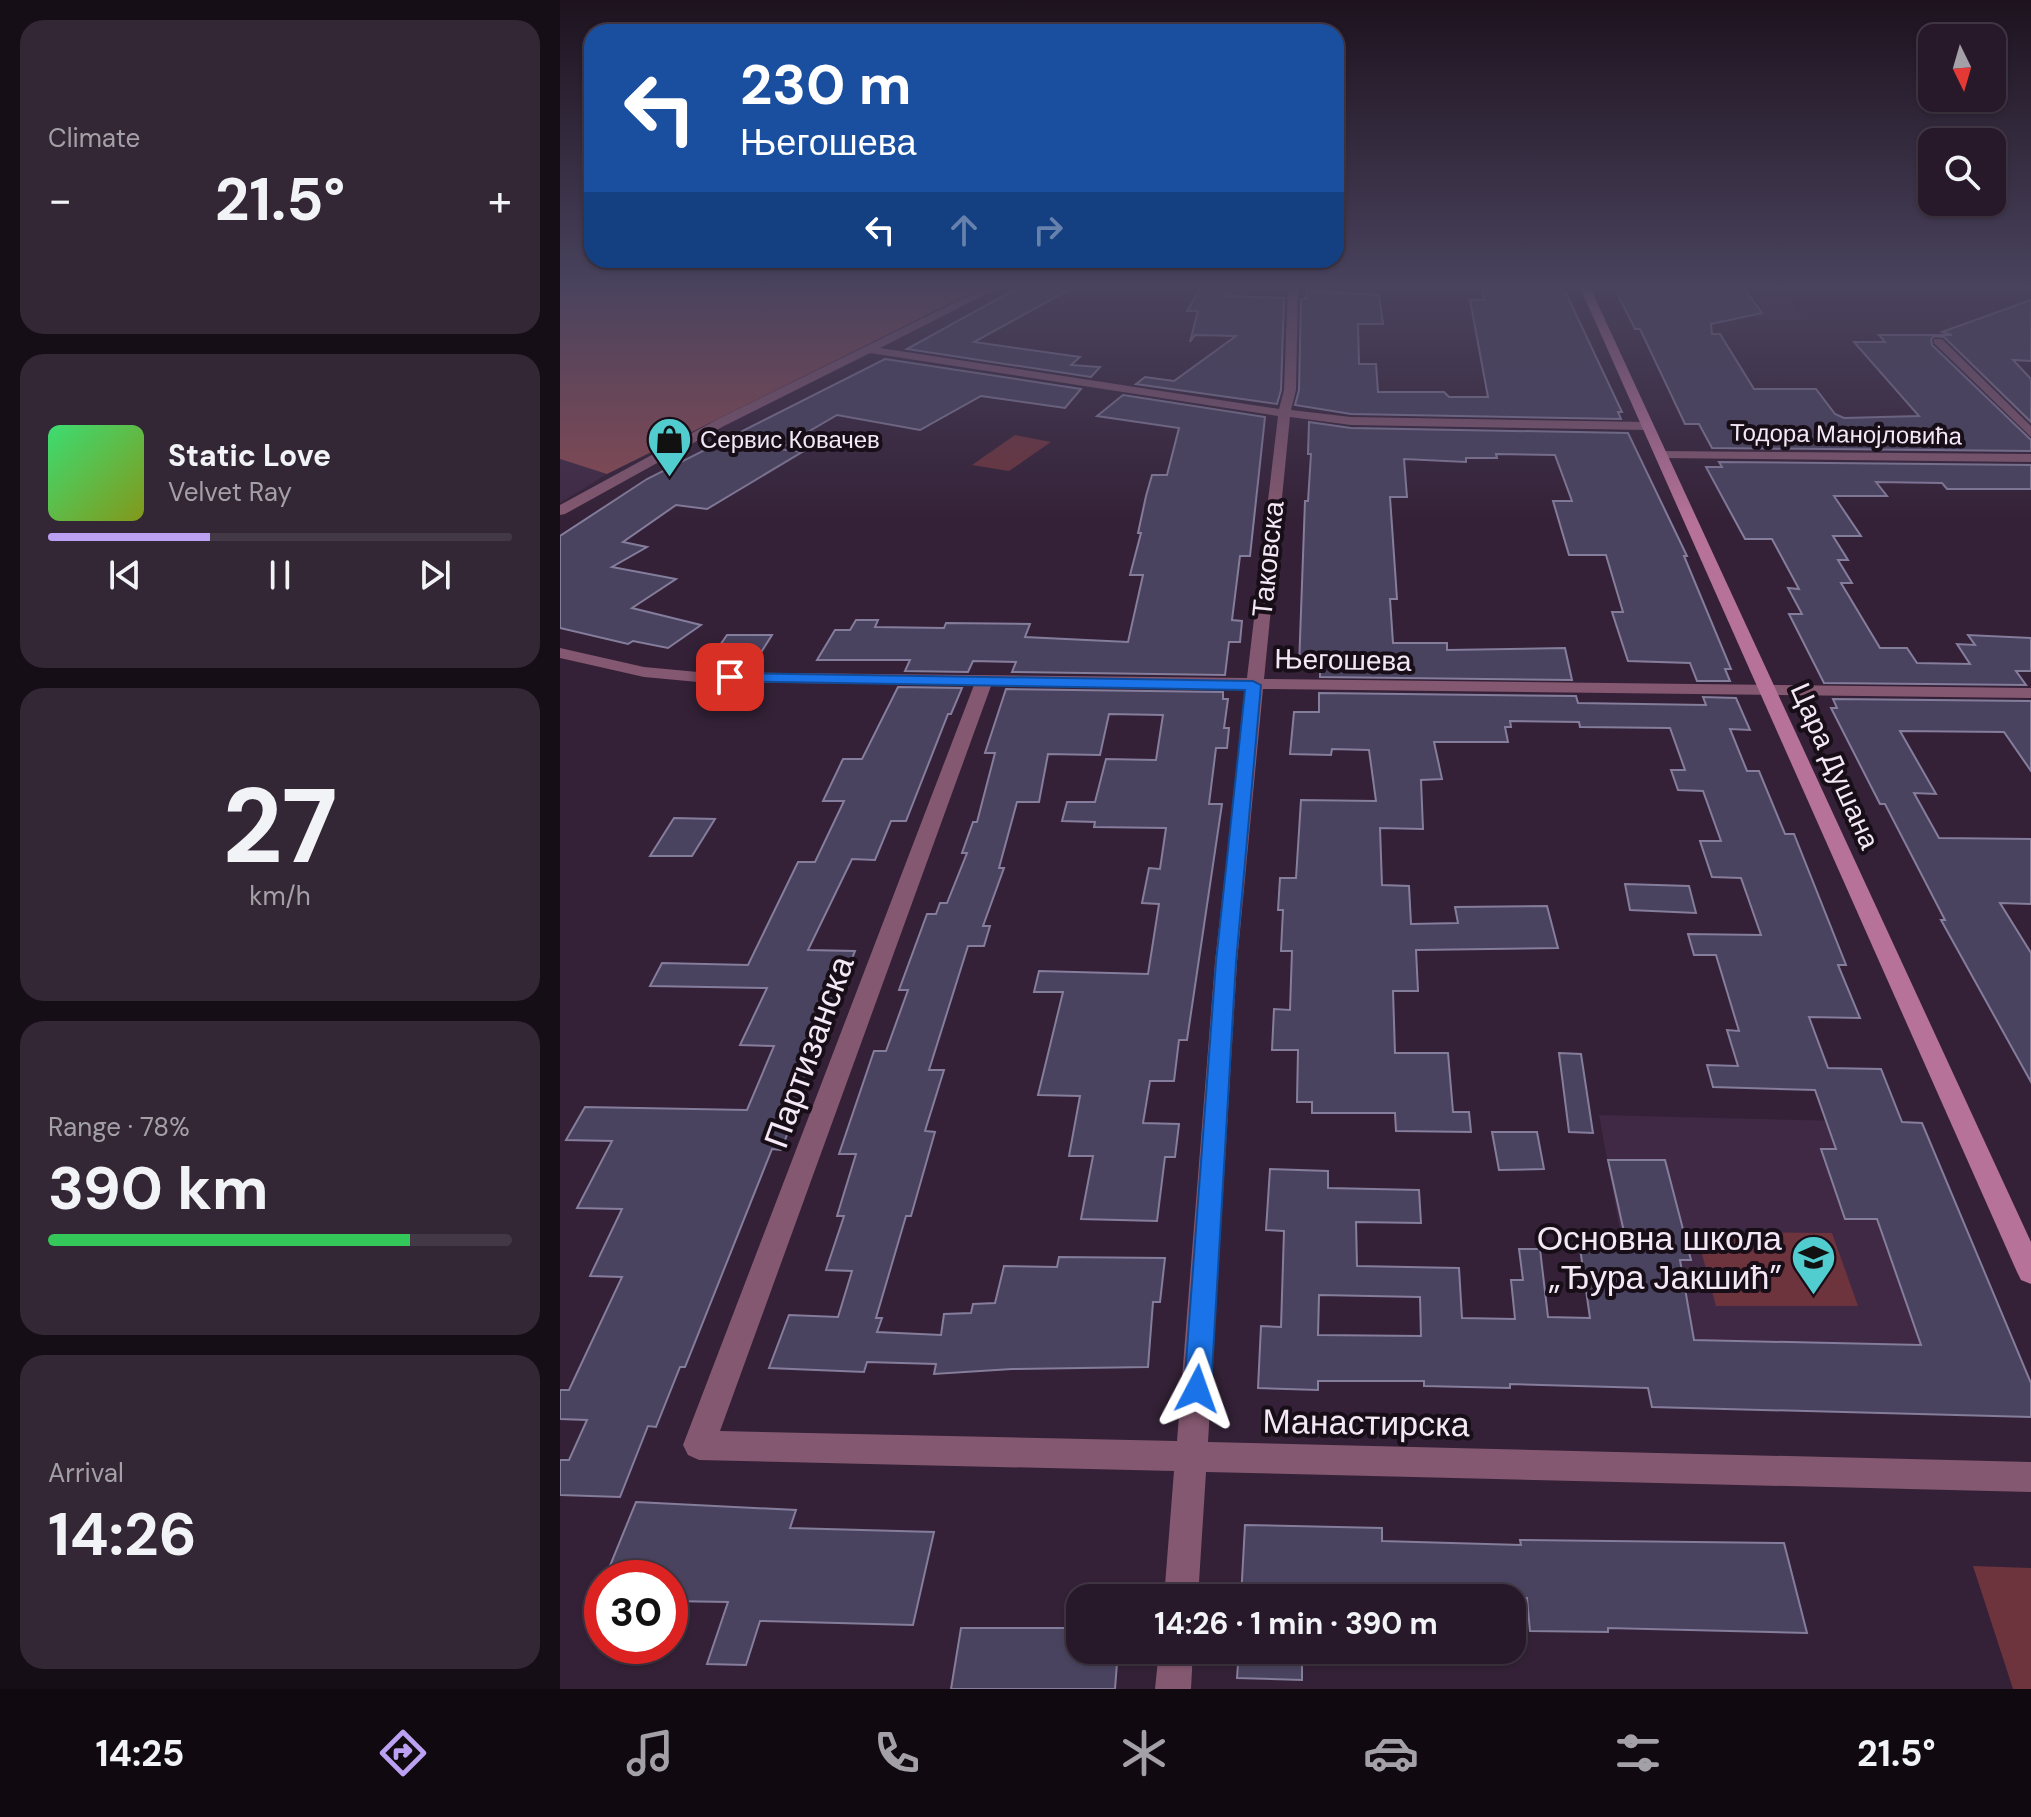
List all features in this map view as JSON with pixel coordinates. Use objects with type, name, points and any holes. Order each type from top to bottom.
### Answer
[{"type":"street","points":[[560,511],[720,423],[842,364]]},
{"type":"street","points":[[962,364],[1284,413],[1381,422],[1648,426]]},
{"type":"street","name":"Таковска","points":[[1182,1584],[1226,962],[1253,685],[1291,364]]},
{"type":"street","name":"Цара Душана","points":[[1620,364],[2031,1272]]},
{"type":"street","points":[[1961,364],[2031,433]]},
{"type":"street","name":"Тодора Манојловића","points":[[1661,454],[2031,458]]},
{"type":"street","name":"Његошева","points":[[560,653],[669,675],[984,682],[2031,693]]},
{"type":"street","name":"Партизанска","points":[[699,1445],[984,682]]},
{"type":"street","name":"Манастирска","points":[[699,1445],[2031,1477]]},
{"type":"street","points":[[1173,1689],[1175,1664]]},
{"type":"shaded area","points":[[560,364],[829,364],[607,474],[560,459]]},
{"type":"shaded area","points":[[1015,435],[1051,442],[1009,471],[972,465]]},
{"type":"shaded area","points":[[560,459],[607,474],[560,503]]},
{"type":"shaded area","name":"Основна школа „Ђура Јакшић”","points":[[1599,1115],[1841,1121],[1845,1218],[1877,1219],[1891,1257],[2031,1383],[2031,1417],[1652,1407]]},
{"type":"shaded area","points":[[1696,1232],[1832,1233],[1858,1306],[1716,1306]]},
{"type":"shaded area","points":[[1973,1566],[2031,1568],[2031,1689],[2013,1689]]},
{"type":"building","points":[[875,364],[916,364],[1081,389],[1065,408],[981,396],[920,430],[837,415],[779,449],[802,452],[707,509],[676,505],[623,542],[647,547],[612,567],[676,579],[632,608],[701,625],[668,648],[633,641],[628,644],[560,628],[560,536],[647,479]]},
{"type":"building","points":[[1004,364],[1100,367],[1091,377]]},
{"type":"building","points":[[1198,364],[1282,364],[1277,404],[1136,384],[1145,377],[1174,381]]},
{"type":"building","points":[[1300,364],[1376,364],[1378,392],[1444,392],[1449,397],[1488,397],[1482,364],[1599,364],[1622,412],[1618,412],[1621,419],[1351,414],[1295,405]]},
{"type":"building","points":[[1656,364],[1738,364],[1754,389],[1816,389],[1835,414],[1844,418],[1919,416],[1873,364],[1952,364],[2031,440],[2031,451],[1712,448],[1699,424],[1685,424]]},
{"type":"building","points":[[1971,364],[2017,364],[2031,379],[2031,422]]},
{"type":"building","points":[[1123,395],[1265,417],[1250,556],[1240,556],[1232,620],[1242,621],[1240,642],[1229,642],[1225,675],[1012,672],[1016,662],[973,661],[968,672],[905,671],[910,660],[817,660],[835,630],[850,630],[856,620],[878,620],[875,627],[944,628],[946,623],[1030,624],[1025,637],[1128,642],[1143,575],[1130,575],[1141,533],[1138,533],[1146,496],[1152,475],[1167,475],[1179,428],[1097,416]]},
{"type":"building","points":[[1309,422],[1351,428],[1628,433],[1687,556],[1684,556],[1731,669],[1725,669],[1730,681],[1697,681],[1690,663],[1628,661],[1612,612],[1623,612],[1606,555],[1569,555],[1553,501],[1572,501],[1555,455],[1496,454],[1497,458],[1466,458],[1466,462],[1404,459],[1407,497],[1390,497],[1397,599],[1390,599],[1393,643],[1447,643],[1447,650],[1565,648],[1572,680],[1320,677],[1320,667],[1299,667],[1305,501],[1308,501],[1311,454],[1308,454]]},
{"type":"building","points":[[1719,462],[2031,465],[2031,489],[1947,489],[1942,483],[1876,482],[1887,496],[1834,496],[1861,536],[1833,536],[1848,560],[1838,560],[1852,583],[1841,583],[1880,648],[1907,648],[1917,663],[1970,664],[1957,644],[1975,645],[1968,635],[2031,638],[2031,671],[2016,671],[2026,685],[1824,683],[1789,614],[1802,614],[1788,588],[1799,589],[1772,539],[1745,539],[1706,467],[1722,467]]},
{"type":"building","points":[[727,635],[772,635],[755,662],[709,661]]},
{"type":"building","points":[[898,687],[962,688],[951,714],[948,714],[906,821],[891,821],[875,860],[852,859],[808,950],[855,951],[802,1082],[808,1082],[781,1150],[772,1149],[685,1367],[680,1367],[656,1427],[648,1426],[620,1497],[560,1495],[560,1460],[569,1460],[587,1420],[560,1419],[560,1390],[569,1390],[622,1277],[590,1276],[622,1209],[577,1208],[612,1141],[566,1140],[585,1107],[747,1110],[774,1046],[740,1045],[767,988],[650,986],[662,963],[748,965],[798,862],[815,862],[844,801],[823,801],[843,759],[862,759]]},
{"type":"building","points":[[1006,689],[1223,692],[1223,699],[1228,699],[1224,728],[1229,728],[1227,748],[1216,748],[1209,804],[1222,804],[1187,1040],[1179,1040],[1174,1081],[1150,1081],[1143,1123],[1179,1124],[1175,1157],[1165,1157],[1157,1221],[1081,1219],[1093,1156],[1069,1156],[1080,1096],[1038,1095],[1063,992],[1034,992],[1039,971],[1148,974],[1159,904],[1142,903],[1149,868],[1160,869],[1166,828],[1094,827],[1095,822],[1062,821],[1067,802],[1095,802],[1106,759],[1156,760],[1163,715],[1109,714],[1100,755],[1048,754],[1039,802],[1017,802],[999,868],[1004,868],[983,926],[990,926],[984,946],[968,946],[929,1070],[944,1070],[925,1131],[935,1132],[911,1216],[906,1216],[876,1318],[882,1318],[877,1332],[941,1335],[944,1314],[971,1313],[973,1304],[995,1303],[1004,1266],[1057,1267],[1059,1257],[1165,1258],[1160,1302],[1153,1302],[1148,1367],[1012,1369],[934,1374],[936,1364],[867,1362],[864,1372],[769,1368],[789,1315],[838,1317],[852,1271],[826,1270],[844,1216],[837,1216],[856,1154],[839,1154],[874,1051],[886,1051],[908,990],[899,990],[927,914],[936,914],[940,903],[947,903],[967,853],[962,853],[973,822],[977,822],[995,753],[985,753]]},
{"type":"building","points":[[1319,693],[1576,696],[1578,703],[1706,705],[1703,697],[1736,698],[1750,730],[1730,729],[1747,771],[1759,771],[1785,834],[1794,834],[1846,965],[1838,965],[1860,1018],[1809,1017],[1828,1068],[1881,1069],[1902,1122],[1922,1123],[2031,1383],[2031,1417],[1652,1407],[1648,1388],[1510,1384],[1510,1388],[1424,1386],[1424,1381],[1318,1381],[1318,1390],[1258,1388],[1261,1326],[1281,1327],[1284,1231],[1266,1230],[1270,1169],[1328,1171],[1328,1188],[1419,1190],[1421,1223],[1356,1222],[1357,1266],[1459,1268],[1462,1318],[1515,1319],[1511,1280],[1523,1280],[1519,1249],[1540,1249],[1548,1317],[1590,1318],[1580,1248],[1628,1250],[1608,1160],[1665,1160],[1691,1260],[1680,1260],[1694,1340],[1921,1345],[1877,1219],[1845,1219],[1821,1149],[1836,1149],[1815,1090],[1713,1087],[1707,1065],[1738,1066],[1727,1030],[1739,1031],[1716,955],[1694,955],[1688,934],[1761,935],[1741,878],[1712,877],[1700,841],[1721,841],[1703,791],[1678,790],[1671,770],[1685,770],[1670,728],[1580,727],[1579,722],[1510,721],[1511,727],[1505,727],[1508,742],[1434,742],[1442,779],[1421,780],[1423,829],[1380,828],[1382,885],[1409,886],[1411,924],[1458,923],[1455,907],[1547,906],[1558,948],[1416,950],[1418,991],[1393,991],[1395,1053],[1448,1053],[1453,1112],[1469,1112],[1471,1132],[1396,1131],[1395,1113],[1312,1113],[1312,1102],[1297,1102],[1298,1050],[1272,1050],[1274,1009],[1290,1010],[1292,951],[1281,951],[1283,910],[1278,910],[1280,878],[1296,878],[1301,800],[1376,801],[1369,750],[1332,749],[1331,755],[1290,754],[1294,712],[1319,712]],"holes":[[[1319,1295],[1420,1297],[1421,1336],[1318,1335]]]},
{"type":"building","points":[[1833,699],[2031,701],[2031,771],[2004,732],[1900,731],[1936,794],[1914,793],[1939,838],[2031,839],[2031,904],[2000,903],[2031,953],[2031,1082],[1941,920],[1945,920],[1885,804],[1880,804],[1831,708],[1837,708]]},
{"type":"building","points":[[674,818],[715,819],[692,856],[650,856]]},
{"type":"building","points":[[1625,884],[1689,886],[1696,913],[1630,910]]},
{"type":"building","points":[[1559,1053],[1581,1054],[1593,1133],[1569,1132]]},
{"type":"building","points":[[1492,1132],[1537,1132],[1544,1169],[1499,1170]]},
{"type":"building","points":[[636,1502],[796,1510],[790,1528],[934,1532],[913,1625],[760,1621],[746,1665],[707,1664],[728,1602],[688,1601],[688,1560],[612,1560]]},
{"type":"building","points":[[1245,1525],[1382,1528],[1382,1541],[1521,1545],[1520,1540],[1784,1543],[1807,1633],[1608,1628],[1608,1632],[1530,1631],[1526,1584],[1242,1584]]},
{"type":"building","points":[[961,1628],[1066,1628],[1066,1664],[1117,1664],[1115,1689],[951,1689]]},
{"type":"building","points":[[1238,1664],[1302,1664],[1302,1680],[1237,1678]]},
{"type":"place","name":"Сервис Ковачев","points":[[669,478]]},
{"type":"place","name":"Основна школа „Ђура Јакшић”","points":[[1813,1297]]},
{"type":"route","points":[[730,677],[1253,685],[1226,962],[1197,1389]]}]
